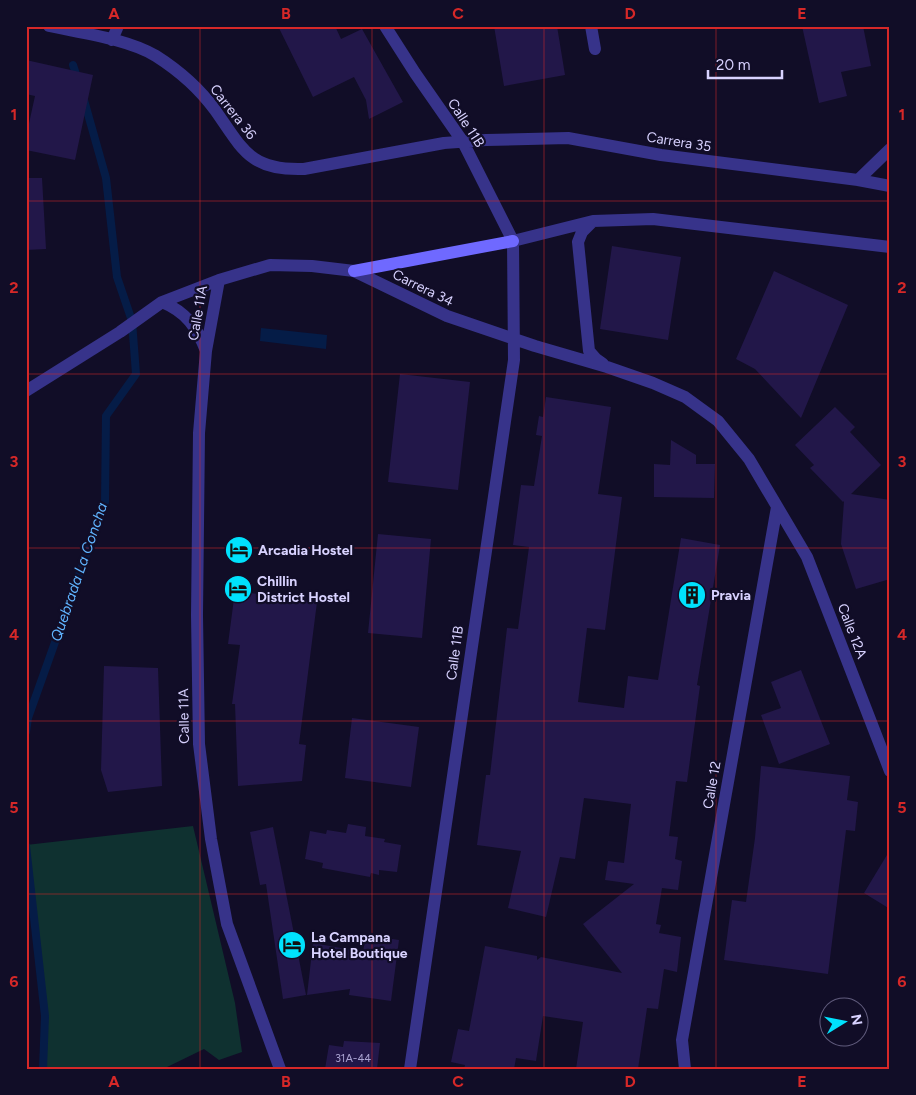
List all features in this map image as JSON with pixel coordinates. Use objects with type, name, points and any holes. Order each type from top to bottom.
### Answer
[{"type":"street","name":"Carrera 36","points":[[49,26],[112,40],[140,48],[155,55],[181,74],[202,94],[235,142],[258,161],[272,167],[288,170],[304,169],[444,143],[463,142]]},
{"type":"street","points":[[112,40],[118,26]]},
{"type":"street","name":"Calle 11B","points":[[385,26],[463,142],[513,241],[514,360],[410,1069]]},
{"type":"street","points":[[591,26],[595,48]]},
{"type":"street","name":"Carrera 35","points":[[463,142],[568,138],[661,155],[858,180],[890,186]]},
{"type":"street","points":[[858,180],[890,149]]},
{"type":"street","points":[[354,270],[513,241],[593,221],[653,219],[890,247]]},
{"type":"street","points":[[593,221],[582,232],[578,242],[589,351],[596,360],[607,367]]},
{"type":"street","name":"Carrera 34","points":[[26,391],[120,332],[162,302],[219,280],[270,265],[354,270],[447,316],[514,340],[607,367],[685,398],[718,421],[749,459],[777,507]]},
{"type":"street","name":"Calle 11A","points":[[219,280],[206,351],[199,433],[197,615],[199,744],[211,839],[227,924],[280,1069]]},
{"type":"street","name":"Calle 11A","points":[[162,302],[190,320],[201,336],[206,351]]},
{"type":"street","name":"Calle 12A","points":[[777,507],[806,557],[890,771]]},
{"type":"street","name":"Calle 12","points":[[685,1069],[682,1040],[777,507]]},
{"type":"street","points":[[676,1069],[682,1040]]},
{"type":"green space","points":[[193,826],[235,1003],[242,1052],[219,1060],[204,1049],[163,1069],[44,1069],[45,1016],[26,845]]},
{"type":"water","points":[[261,328],[327,335],[326,349],[260,341]]},
{"type":"building","points":[[278,26],[335,26],[341,39],[362,29],[403,102],[369,119],[366,100],[354,77],[313,97]]},
{"type":"building","points":[[494,26],[557,26],[565,75],[504,86]]},
{"type":"building","points":[[802,26],[863,26],[871,66],[841,72],[847,96],[819,103]]},
{"type":"building","points":[[26,60],[93,75],[75,160],[26,150],[26,137],[35,96],[26,94]]},
{"type":"building","points":[[26,178],[42,178],[46,249],[26,250]]},
{"type":"building","points":[[612,246],[681,257],[668,340],[600,329]]},
{"type":"building","points":[[774,271],[848,305],[801,418],[755,369],[736,359]]},
{"type":"building","points":[[400,374],[470,382],[458,490],[388,482]]},
{"type":"building","points":[[546,397],[611,407],[598,494],[622,497],[605,630],[587,628],[578,702],[624,708],[628,676],[658,680],[681,538],[720,545],[697,685],[700,686],[687,782],[676,781],[669,836],[678,837],[675,859],[682,861],[678,890],[662,888],[656,924],[661,925],[659,933],[681,937],[677,972],[664,969],[658,1009],[647,1008],[638,1069],[576,1069],[583,1022],[543,1016],[536,1061],[516,1058],[514,1069],[464,1069],[465,1065],[451,1062],[458,1029],[469,1031],[485,946],[537,956],[537,960],[541,957],[622,973],[583,924],[634,884],[605,880],[608,861],[624,863],[631,804],[584,798],[575,859],[560,857],[546,917],[508,908],[521,851],[477,845],[486,775],[490,775],[507,628],[518,629],[529,547],[513,545],[521,485],[534,486],[542,436],[536,435],[539,416],[543,417]]},
{"type":"building","points":[[835,407],[855,427],[850,432],[881,465],[851,494],[890,500],[888,534],[890,579],[856,589],[841,544],[844,501],[810,468],[814,465],[795,445]]},
{"type":"building","points":[[671,440],[696,455],[696,464],[715,464],[714,498],[654,497],[654,464],[670,465]]},
{"type":"building","points":[[378,534],[431,539],[422,638],[368,633]]},
{"type":"building","points":[[235,591],[317,602],[299,744],[306,745],[302,781],[238,786],[235,704],[232,704],[240,645],[228,644]]},
{"type":"building","points":[[104,666],[158,668],[162,786],[108,792],[101,770]]},
{"type":"building","points":[[801,670],[830,744],[779,764],[761,715],[781,708],[771,682]]},
{"type":"building","points":[[352,718],[419,727],[411,787],[345,778]]},
{"type":"building","points":[[761,766],[850,776],[847,800],[858,802],[855,831],[846,830],[828,974],[724,960],[732,900],[746,902],[755,838]]},
{"type":"building","points":[[348,824],[366,827],[365,836],[385,839],[384,842],[401,845],[397,872],[379,870],[379,875],[371,873],[370,877],[322,868],[323,863],[305,859],[310,831],[326,834],[327,830],[346,833]]},
{"type":"building","points":[[273,827],[306,995],[283,999],[266,884],[260,885],[250,832]]},
{"type":"building","points":[[890,850],[890,909],[864,893]]},
{"type":"building","points":[[366,935],[399,940],[391,1001],[349,995],[350,989],[307,995],[313,943],[363,952]]},
{"type":"building","points":[[344,1041],[380,1043],[377,1069],[325,1069],[329,1045],[343,1047]]},
{"type":"waterway","name":"Quebrada La Concha","points":[[73,65],[78,80]]},
{"type":"waterway","name":"Quebrada La Concha","points":[[26,732],[28,718],[105,502],[106,416],[136,374],[132,321],[117,277],[106,178],[84,100]]},
{"type":"waterway","name":"Quebrada La Concha","points":[[26,846],[45,1016],[43,1069]]},
{"type":"place","name":"Arcadia Hostel","points":[[239,550]]},
{"type":"place","name":"Chillin District Hostel","points":[[238,589]]},
{"type":"place","name":"Pravia","points":[[692,595]]},
{"type":"place","name":"La Campana Hotel Boutique","points":[[292,945]]}]
